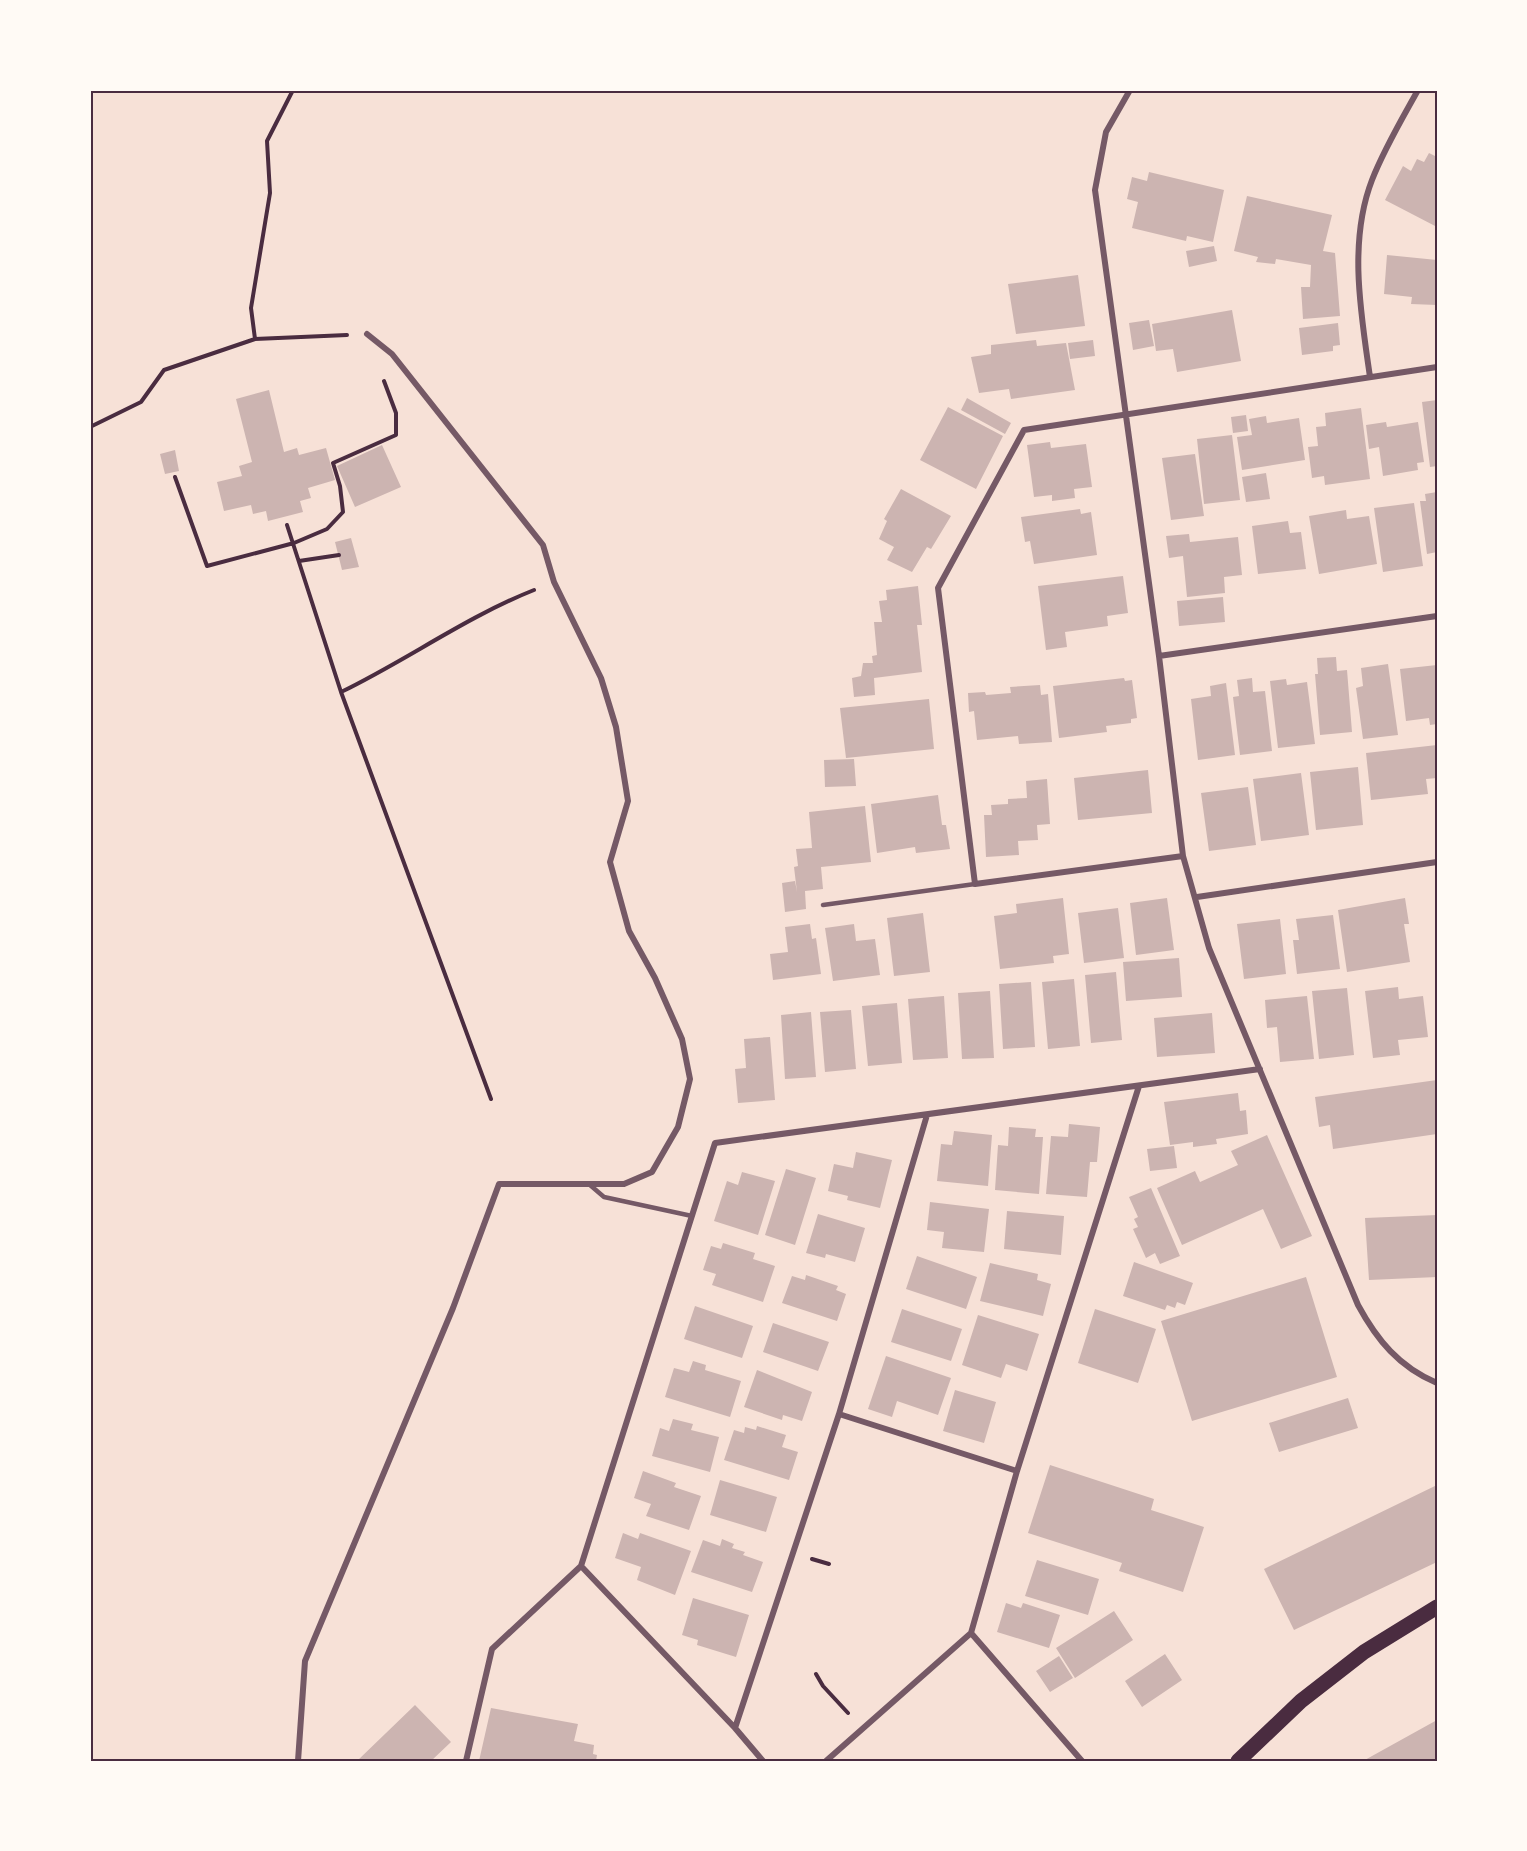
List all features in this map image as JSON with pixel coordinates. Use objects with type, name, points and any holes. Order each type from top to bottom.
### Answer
[{"type":"main road","points":[[1238,1761],[1301,1701],[1355,1659],[1437,1607]]},
{"type":"street","points":[[1130,90],[1106,132],[1095,190],[1159,656],[1183,856],[1197,897],[1209,948],[1358,1305],[1380,1342],[1392,1354],[1415,1371],[1437,1383]]},
{"type":"street","points":[[1370,377],[1362,320],[1358,250],[1363,212],[1371,181],[1418,90]]},
{"type":"street","points":[[298,1761],[305,1661],[453,1308],[499,1184],[624,1184],[652,1172],[678,1127],[690,1079],[682,1039],[655,978],[629,931],[618,898],[610,862],[628,801],[616,727],[601,678],[554,582],[543,545],[392,354],[367,334]]},
{"type":"street","points":[[1183,856],[975,884],[938,588],[1024,430],[1437,366]]},
{"type":"street","points":[[1159,656],[1437,616]]},
{"type":"street","points":[[1197,897],[1437,862]]},
{"type":"street","points":[[466,1761],[492,1649],[581,1566],[715,1143],[1260,1069]]},
{"type":"street","points":[[826,1761],[971,1633],[1017,1471],[1139,1086]]},
{"type":"street","points":[[735,1728],[839,1414],[927,1115]]},
{"type":"street","points":[[839,1414],[1017,1471]]},
{"type":"street","points":[[581,1566],[735,1728],[762,1761]]},
{"type":"street","points":[[971,1633],[1082,1761]]},
{"type":"lane","points":[[823,905],[975,884]]},
{"type":"lane","points":[[590,1185],[604,1197],[692,1216]]},
{"type":"path","points":[[255,339],[251,308],[270,193],[267,141],[293,90]]},
{"type":"path","points":[[90,427],[141,402],[164,370],[255,339],[367,334]]},
{"type":"path","points":[[175,477],[207,566],[294,543],[327,529],[343,512],[340,486],[333,463],[396,435],[396,412],[384,380]]},
{"type":"path","points":[[287,525],[342,692],[491,1099]]},
{"type":"path","points":[[299,561],[339,555]]},
{"type":"path","points":[[342,692],[379,674],[506,601],[554,582]]},
{"type":"path","points":[[816,1674],[823,1686],[853,1717]]},
{"type":"building","points":[[1429,153],[1437,157],[1437,227],[1385,200],[1403,166],[1411,171],[1417,159],[1424,162]]},
{"type":"building","points":[[1149,172],[1224,190],[1213,242],[1187,236],[1186,241],[1132,228],[1138,202],[1127,199],[1132,177],[1147,181]]},
{"type":"building","points":[[1247,196],[1332,215],[1323,251],[1335,253],[1340,316],[1303,319],[1301,287],[1310,287],[1311,265],[1276,259],[1275,264],[1256,262],[1258,257],[1234,251]]},
{"type":"building","points":[[1214,246],[1217,261],[1189,267],[1186,251]]},
{"type":"building","points":[[1387,255],[1437,260],[1437,305],[1411,304],[1412,297],[1384,294]]},
{"type":"building","points":[[1078,275],[1085,326],[1016,334],[1008,284]]},
{"type":"building","points":[[1232,310],[1241,361],[1177,372],[1173,349],[1156,351],[1152,324]]},
{"type":"building","points":[[1149,320],[1154,346],[1133,350],[1129,323]]},
{"type":"building","points":[[1338,323],[1340,345],[1333,346],[1333,351],[1302,355],[1299,328]]},
{"type":"building","points":[[1036,340],[1037,346],[1066,343],[1075,390],[1011,399],[1009,389],[979,393],[971,357],[991,354],[991,345]]},
{"type":"building","points":[[1093,340],[1095,356],[1070,359],[1068,343]]},
{"type":"building","points":[[269,390],[284,452],[297,448],[299,455],[326,448],[335,480],[308,488],[311,498],[300,501],[303,512],[268,521],[266,511],[253,514],[251,505],[224,511],[217,482],[242,476],[239,466],[252,462],[236,399]]},
{"type":"building","points":[[967,398],[1011,423],[1005,434],[961,410]]},
{"type":"building","points":[[1437,400],[1437,466],[1430,467],[1422,402]]},
{"type":"building","points":[[948,407],[1003,436],[976,489],[920,460]]},
{"type":"building","points":[[1361,408],[1370,479],[1325,485],[1324,476],[1312,478],[1308,447],[1318,446],[1316,427],[1326,426],[1325,413]]},
{"type":"building","points":[[1246,415],[1248,431],[1233,433],[1231,417]]},
{"type":"building","points":[[1266,416],[1267,423],[1299,418],[1305,460],[1242,470],[1237,437],[1252,435],[1249,419]]},
{"type":"building","points":[[1386,422],[1387,427],[1418,422],[1424,462],[1417,463],[1418,470],[1383,476],[1379,447],[1369,449],[1366,425]]},
{"type":"building","points":[[1232,435],[1240,500],[1204,504],[1197,439]]},
{"type":"building","points":[[1050,442],[1051,448],[1086,444],[1092,487],[1074,489],[1075,498],[1052,501],[1052,495],[1034,497],[1027,445]]},
{"type":"building","points":[[382,445],[401,487],[355,507],[337,466]]},
{"type":"building","points":[[175,450],[179,471],[165,474],[160,454]]},
{"type":"building","points":[[1195,454],[1204,516],[1171,520],[1162,458]]},
{"type":"building","points":[[1266,473],[1270,499],[1246,502],[1242,477]]},
{"type":"building","points":[[901,489],[951,516],[931,549],[927,547],[912,572],[887,560],[894,547],[879,539],[887,521],[884,519]]},
{"type":"building","points":[[1437,492],[1437,552],[1427,554],[1420,501],[1426,501],[1425,494]]},
{"type":"building","points":[[1414,503],[1423,566],[1383,572],[1374,508]]},
{"type":"building","points":[[1080,509],[1081,514],[1091,512],[1097,555],[1034,564],[1030,541],[1025,542],[1021,517]]},
{"type":"building","points":[[1346,510],[1347,519],[1369,516],[1377,564],[1319,574],[1309,516]]},
{"type":"building","points":[[1288,521],[1290,533],[1301,532],[1306,569],[1258,574],[1252,526]]},
{"type":"building","points":[[1189,534],[1190,542],[1238,537],[1242,575],[1224,577],[1225,593],[1187,597],[1183,556],[1169,558],[1166,536]]},
{"type":"building","points":[[351,538],[359,567],[342,570],[335,542]]},
{"type":"building","points":[[1123,576],[1128,613],[1107,616],[1108,626],[1065,632],[1067,647],[1046,650],[1038,586]]},
{"type":"building","points":[[918,586],[922,625],[917,625],[922,672],[874,678],[875,695],[854,697],[852,678],[861,676],[863,663],[873,663],[872,656],[877,655],[874,622],[882,622],[879,601],[887,600],[886,590]]},
{"type":"building","points":[[1223,597],[1225,622],[1179,626],[1177,601]]},
{"type":"building","points":[[1336,657],[1337,671],[1347,670],[1352,732],[1320,735],[1315,674],[1318,674],[1317,658]]},
{"type":"building","points":[[1388,664],[1398,735],[1363,739],[1356,688],[1363,686],[1361,668]]},
{"type":"building","points":[[1437,665],[1437,724],[1430,725],[1429,718],[1406,721],[1400,669]]},
{"type":"building","points":[[1124,678],[1125,681],[1132,680],[1137,718],[1131,719],[1131,723],[1106,726],[1107,732],[1059,738],[1053,686]]},
{"type":"building","points":[[1252,678],[1253,692],[1265,691],[1272,751],[1240,755],[1233,697],[1239,696],[1237,680]]},
{"type":"building","points":[[1286,679],[1287,685],[1307,682],[1315,744],[1278,748],[1270,681]]},
{"type":"building","points":[[1226,683],[1235,755],[1198,760],[1191,699],[1211,696],[1210,686]]},
{"type":"building","points":[[1040,685],[1041,695],[1048,694],[1052,742],[1019,744],[1018,736],[977,740],[974,711],[969,712],[968,693],[985,692],[986,695],[1011,693],[1010,687]]},
{"type":"building","points":[[929,699],[934,749],[846,758],[840,708]]},
{"type":"building","points":[[1437,745],[1437,778],[1426,779],[1428,794],[1371,800],[1366,753]]},
{"type":"building","points":[[854,759],[856,786],[825,787],[824,760]]},
{"type":"building","points":[[1358,767],[1363,825],[1316,830],[1310,772]]},
{"type":"building","points":[[1148,770],[1152,813],[1078,820],[1074,778]]},
{"type":"building","points":[[1301,773],[1309,835],[1261,841],[1253,779]]},
{"type":"building","points":[[1047,779],[1050,824],[1037,825],[1038,840],[1018,841],[1019,855],[986,857],[984,815],[992,815],[991,805],[1008,804],[1008,799],[1027,798],[1026,781]]},
{"type":"building","points":[[1248,787],[1256,845],[1209,851],[1201,793]]},
{"type":"building","points":[[938,795],[942,825],[946,825],[950,849],[916,853],[915,847],[877,853],[871,804]]},
{"type":"building","points":[[865,806],[871,862],[821,867],[823,889],[805,891],[806,909],[785,912],[782,883],[795,881],[797,892],[794,867],[798,866],[796,849],[812,848],[809,812]]},
{"type":"building","points":[[1063,898],[1069,954],[1053,956],[1054,963],[1000,969],[994,916],[1017,913],[1016,904]]},
{"type":"building","points":[[1167,898],[1174,950],[1136,955],[1130,903]]},
{"type":"building","points":[[1405,898],[1409,924],[1404,924],[1410,962],[1347,972],[1338,910]]},
{"type":"building","points":[[1118,908],[1124,958],[1084,963],[1078,913]]},
{"type":"building","points":[[923,913],[930,972],[894,976],[887,918]]},
{"type":"building","points":[[1333,915],[1340,969],[1297,974],[1293,940],[1299,940],[1296,919]]},
{"type":"building","points":[[1280,919],[1286,974],[1244,979],[1237,924]]},
{"type":"building","points":[[810,924],[812,939],[816,938],[821,974],[773,980],[770,954],[788,952],[785,927]]},
{"type":"building","points":[[854,924],[856,941],[875,939],[880,975],[833,981],[825,928]]},
{"type":"building","points":[[1179,958],[1182,997],[1126,1001],[1123,962]]},
{"type":"building","points":[[1116,972],[1122,1040],[1091,1043],[1085,975]]},
{"type":"building","points":[[1074,979],[1080,1046],[1048,1049],[1042,982]]},
{"type":"building","points":[[1031,982],[1035,1047],[1003,1049],[999,984]]},
{"type":"building","points":[[1398,987],[1399,999],[1423,996],[1428,1037],[1398,1040],[1400,1055],[1373,1058],[1365,991]]},
{"type":"building","points":[[1347,988],[1354,1055],[1319,1059],[1312,991]]},
{"type":"building","points":[[990,991],[994,1058],[962,1059],[958,993]]},
{"type":"building","points":[[944,996],[948,1058],[913,1060],[908,999]]},
{"type":"building","points":[[1307,996],[1314,1059],[1280,1062],[1277,1027],[1267,1028],[1265,1000]]},
{"type":"building","points":[[897,1003],[902,1063],[868,1066],[862,1006]]},
{"type":"building","points":[[851,1010],[856,1069],[825,1072],[820,1012]]},
{"type":"building","points":[[811,1012],[816,1077],[785,1079],[781,1015]]},
{"type":"building","points":[[1212,1013],[1215,1053],[1157,1057],[1154,1018]]},
{"type":"building","points":[[770,1037],[775,1100],[738,1103],[735,1069],[746,1068],[744,1039]]},
{"type":"building","points":[[1437,1080],[1437,1134],[1333,1149],[1330,1125],[1319,1127],[1315,1097]]},
{"type":"building","points":[[1238,1093],[1240,1111],[1246,1110],[1248,1134],[1216,1139],[1217,1144],[1193,1147],[1193,1142],[1170,1145],[1164,1102]]},
{"type":"building","points":[[1069,1124],[1100,1127],[1097,1162],[1090,1162],[1087,1197],[1046,1194],[1051,1136],[1068,1137]]},
{"type":"building","points":[[1009,1127],[1036,1129],[1035,1137],[1043,1137],[1039,1194],[995,1190],[998,1145],[1008,1146]]},
{"type":"building","points":[[954,1131],[992,1135],[988,1186],[937,1181],[941,1144],[952,1145]]},
{"type":"building","points":[[1267,1135],[1312,1236],[1281,1249],[1263,1209],[1182,1245],[1157,1188],[1195,1171],[1200,1182],[1238,1165],[1231,1151]]},
{"type":"building","points":[[1174,1146],[1177,1168],[1150,1171],[1147,1149]]},
{"type":"building","points":[[856,1152],[892,1160],[880,1208],[847,1200],[848,1196],[828,1191],[834,1164],[853,1168]]},
{"type":"building","points":[[786,1169],[816,1178],[795,1245],[765,1235]]},
{"type":"building","points":[[742,1172],[775,1181],[758,1235],[714,1221],[727,1181],[738,1185]]},
{"type":"building","points":[[1151,1188],[1180,1256],[1160,1264],[1155,1253],[1146,1258],[1133,1229],[1138,1227],[1134,1219],[1138,1217],[1129,1197]]},
{"type":"building","points":[[930,1202],[989,1209],[984,1252],[942,1248],[944,1232],[927,1230]]},
{"type":"building","points":[[1007,1211],[1064,1216],[1061,1255],[1004,1249]]},
{"type":"building","points":[[818,1214],[865,1228],[855,1262],[826,1254],[825,1258],[806,1253]]},
{"type":"building","points":[[1437,1215],[1437,1277],[1369,1280],[1365,1218]]},
{"type":"building","points":[[723,1243],[755,1253],[753,1259],[775,1266],[763,1302],[712,1285],[716,1274],[703,1270],[711,1246],[721,1249]]},
{"type":"building","points":[[917,1256],[977,1277],[966,1309],[906,1289]]},
{"type":"building","points":[[1134,1262],[1193,1283],[1185,1305],[1177,1302],[1175,1308],[1167,1305],[1165,1310],[1123,1296]]},
{"type":"building","points":[[990,1263],[1038,1274],[1037,1280],[1051,1284],[1043,1316],[980,1301]]},
{"type":"building","points":[[806,1275],[838,1286],[836,1290],[846,1294],[837,1321],[782,1303],[792,1276],[805,1280]]},
{"type":"building","points":[[1306,1277],[1337,1377],[1192,1421],[1161,1321]]},
{"type":"building","points":[[695,1306],[753,1326],[742,1358],[684,1339]]},
{"type":"building","points":[[902,1309],[962,1329],[951,1361],[891,1342]]},
{"type":"building","points":[[1095,1309],[1156,1329],[1138,1383],[1078,1363]]},
{"type":"building","points":[[978,1315],[1039,1334],[1027,1371],[1006,1364],[1001,1378],[962,1365]]},
{"type":"building","points":[[773,1323],[829,1342],[818,1371],[763,1352]]},
{"type":"building","points":[[886,1356],[951,1378],[938,1415],[897,1401],[892,1417],[868,1409]]},
{"type":"building","points":[[693,1361],[706,1365],[705,1370],[741,1381],[730,1417],[665,1397],[674,1368],[689,1372]]},
{"type":"building","points":[[757,1370],[812,1392],[802,1421],[783,1415],[782,1420],[744,1407]]},
{"type":"building","points":[[955,1390],[996,1402],[984,1443],[943,1431]]},
{"type":"building","points":[[1348,1398],[1358,1428],[1279,1452],[1269,1423]]},
{"type":"building","points":[[673,1419],[693,1424],[691,1430],[719,1437],[710,1472],[652,1456],[660,1428],[669,1431]]},
{"type":"building","points":[[757,1426],[786,1435],[782,1447],[798,1452],[789,1480],[724,1460],[734,1430],[744,1433],[745,1427],[756,1430]]},
{"type":"building","points":[[1050,1465],[1154,1499],[1151,1510],[1204,1527],[1183,1592],[1119,1571],[1122,1563],[1028,1533]]},
{"type":"building","points":[[643,1471],[676,1483],[674,1487],[701,1496],[689,1530],[646,1516],[651,1504],[634,1498]]},
{"type":"building","points":[[720,1480],[777,1497],[766,1532],[710,1515]]},
{"type":"building","points":[[1437,1485],[1437,1562],[1294,1630],[1264,1569]]},
{"type":"building","points":[[623,1533],[638,1539],[640,1533],[691,1551],[675,1595],[637,1580],[641,1567],[615,1558]]},
{"type":"building","points":[[722,1539],[734,1544],[732,1548],[745,1552],[743,1555],[763,1562],[752,1592],[691,1572],[703,1540],[720,1546]]},
{"type":"building","points":[[1037,1560],[1099,1579],[1088,1615],[1025,1596]]},
{"type":"building","points":[[693,1598],[749,1615],[736,1657],[697,1645],[698,1640],[682,1635]]},
{"type":"building","points":[[1006,1603],[1021,1608],[1023,1603],[1060,1615],[1049,1648],[997,1632]]},
{"type":"building","points":[[1114,1611],[1133,1640],[1075,1678],[1056,1648]]},
{"type":"building","points":[[1165,1654],[1182,1680],[1142,1707],[1125,1681]]},
{"type":"building","points":[[1059,1656],[1073,1678],[1050,1692],[1036,1671]]},
{"type":"building","points":[[415,1705],[451,1742],[431,1761],[357,1761]]},
{"type":"building","points":[[491,1708],[578,1724],[574,1741],[594,1745],[593,1754],[597,1755],[596,1761],[479,1761]]},
{"type":"building","points":[[1437,1720],[1437,1761],[1363,1761]]}]
